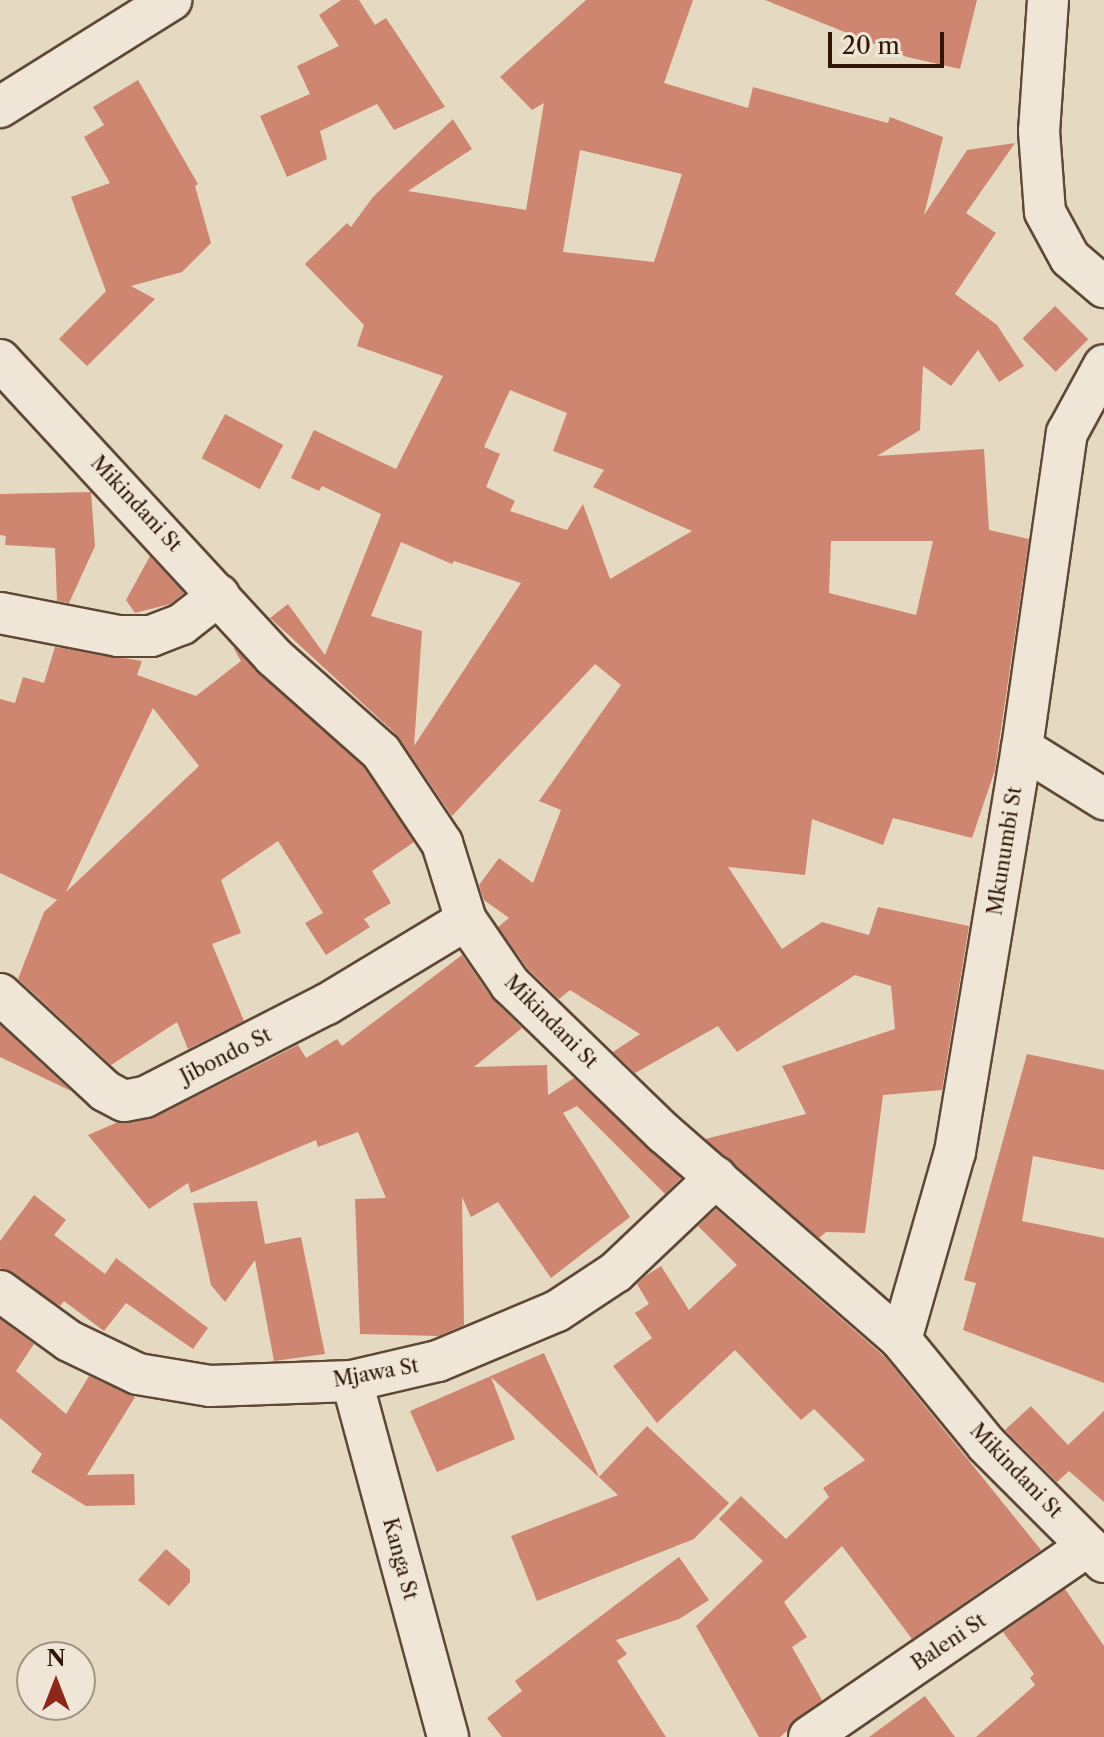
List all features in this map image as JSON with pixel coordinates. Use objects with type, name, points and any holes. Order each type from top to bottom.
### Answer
[{"type":"street","points":[[0,107],[171,0]]},
{"type":"street","points":[[1048,0],[1039,131],[1045,212],[1070,258],[1104,287]]},
{"type":"street","name":"Mikindani St","points":[[0,360],[274,657],[390,763],[442,843],[466,920],[510,984],[716,1177],[901,1340],[986,1444],[1096,1554]]},
{"type":"street","name":"Mkunumbi St","points":[[901,1340],[955,1152],[1022,748],[1067,433],[1104,365]]},
{"type":"street","points":[[0,613],[118,636],[151,636],[182,624],[219,595]]},
{"type":"street","points":[[1022,748],[1104,799]]},
{"type":"street","name":"Jibondo St","points":[[0,994],[105,1091],[124,1101],[145,1097],[327,1004],[466,920]]},
{"type":"street","name":"Mjawa St","points":[[0,1291],[69,1341],[138,1374],[210,1386],[352,1381],[438,1361],[557,1311],[616,1272],[716,1177]]},
{"type":"street","name":"Kanga St","points":[[352,1381],[448,1737]]},
{"type":"street","name":"Baleni St","points":[[809,1737],[1096,1554]]},
{"type":"building","points":[[341,0],[359,0],[375,25],[386,18],[445,107],[394,130],[377,104],[320,131],[327,159],[287,177],[260,116],[310,94],[297,66],[339,46],[319,15]]},
{"type":"building","points":[[586,0],[693,0],[664,83],[748,108],[753,87],[888,123],[890,117],[943,137],[924,215],[967,150],[1015,143],[966,213],[996,233],[955,294],[997,325],[1024,366],[999,382],[978,350],[951,386],[923,366],[920,430],[877,456],[984,449],[989,530],[1029,539],[995,770],[972,838],[893,818],[883,845],[812,819],[805,875],[728,867],[782,949],[822,922],[869,935],[878,907],[969,926],[942,1090],[883,1095],[865,1233],[826,1232],[819,1238],[705,1139],[806,1114],[782,1066],[895,1029],[891,986],[855,975],[737,1052],[718,1026],[635,1073],[613,1052],[640,1034],[570,990],[559,999],[528,969],[498,927],[509,918],[484,900],[479,885],[499,858],[533,883],[561,810],[539,801],[621,685],[595,664],[452,816],[397,735],[270,618],[288,604],[325,655],[381,514],[322,486],[319,491],[291,478],[314,430],[396,469],[443,376],[357,346],[364,325],[305,264],[347,223],[351,227],[373,197],[453,119],[472,149],[408,191],[526,210],[544,103],[532,110],[500,77]],"holes":[[[580,150],[682,174],[654,262],[563,252]],[[510,390],[567,413],[553,451],[604,470],[593,487],[692,531],[610,579],[583,504],[567,530],[510,511],[515,501],[486,487],[500,454],[484,447]],[[831,541],[933,541],[916,615],[829,593]],[[401,542],[452,564],[454,561],[521,583],[414,746],[422,631],[371,616]]]},
{"type":"building","points":[[765,0],[977,0],[960,69],[907,57]]},
{"type":"building","points":[[138,80],[198,184],[195,186],[211,243],[182,272],[131,286],[155,299],[87,366],[59,339],[106,291],[71,197],[110,183],[84,137],[104,125],[93,107]]},
{"type":"building","points":[[1055,306],[1088,339],[1056,372],[1022,339]]},
{"type":"building","points":[[225,414],[283,445],[260,489],[202,458]]},
{"type":"building","points":[[91,492],[95,546],[69,603],[57,601],[55,548],[5,545],[6,536],[0,535],[0,494]]},
{"type":"building","points":[[150,556],[184,593],[170,604],[135,613],[126,600]]},
{"type":"building","points":[[55,647],[142,661],[137,675],[196,696],[241,661],[233,647],[364,767],[414,842],[372,871],[391,903],[364,919],[370,927],[326,955],[305,923],[323,913],[278,841],[221,880],[241,933],[212,944],[244,1021],[188,1049],[177,1022],[111,1065],[18,979],[44,912],[57,900],[0,873],[0,699],[15,703],[23,677],[44,683]],"holes":[[[153,708],[199,766],[66,892]]]},
{"type":"building","points":[[462,955],[491,997],[522,1028],[474,1067],[547,1065],[548,1095],[574,1078],[681,1178],[665,1194],[577,1106],[563,1113],[630,1217],[551,1278],[498,1202],[471,1217],[462,1197],[464,1325],[439,1336],[360,1334],[355,1199],[386,1198],[358,1132],[318,1147],[316,1140],[191,1193],[188,1183],[149,1209],[88,1135],[118,1122],[155,1117],[298,1045],[306,1058],[337,1039],[342,1046]]},
{"type":"building","points":[[0,1025],[71,1091],[0,1057]]},
{"type":"building","points":[[1027,1054],[1104,1070],[1104,1170],[1033,1156],[1022,1221],[1104,1238],[1104,1383],[963,1330],[976,1283],[964,1280]]},
{"type":"building","points":[[34,1195],[66,1220],[54,1235],[105,1274],[116,1258],[208,1328],[193,1349],[126,1303],[104,1331],[64,1301],[60,1306],[0,1268],[0,1241]]},
{"type":"building","points":[[257,1201],[265,1244],[301,1237],[325,1354],[274,1361],[255,1260],[225,1302],[211,1285],[193,1203]]},
{"type":"building","points":[[716,1209],[886,1358],[1041,1550],[912,1639],[842,1546],[784,1602],[807,1637],[792,1647],[822,1700],[780,1737],[759,1737],[696,1626],[763,1561],[719,1519],[741,1496],[786,1539],[829,1497],[823,1488],[865,1460],[814,1409],[801,1420],[735,1350],[657,1423],[613,1366],[652,1338],[635,1313],[649,1304],[637,1284],[644,1277],[661,1266],[689,1310],[737,1265],[698,1226]]},
{"type":"building","points":[[0,1319],[34,1344],[16,1371],[66,1414],[89,1376],[135,1397],[87,1475],[134,1474],[135,1505],[86,1506],[31,1472],[42,1454],[0,1418]]},
{"type":"building","points":[[544,1353],[599,1477],[647,1426],[729,1503],[694,1539],[537,1601],[511,1536],[618,1495],[491,1377],[515,1439],[437,1472],[410,1411]]},
{"type":"building","points":[[1031,1406],[1068,1445],[1104,1411],[1104,1502],[1069,1471],[1057,1482],[1005,1430]]},
{"type":"building","points":[[166,1549],[190,1570],[190,1582],[169,1606],[138,1580]]},
{"type":"building","points":[[679,1557],[709,1600],[679,1619],[616,1640],[627,1654],[617,1661],[666,1737],[502,1737],[487,1718],[522,1691],[515,1681]]},
{"type":"building","points":[[1065,1589],[1104,1646],[1104,1737],[976,1737],[1035,1685],[1030,1678],[1034,1674],[1003,1632]]},
{"type":"building","points":[[925,1696],[955,1737],[869,1737]]}]
